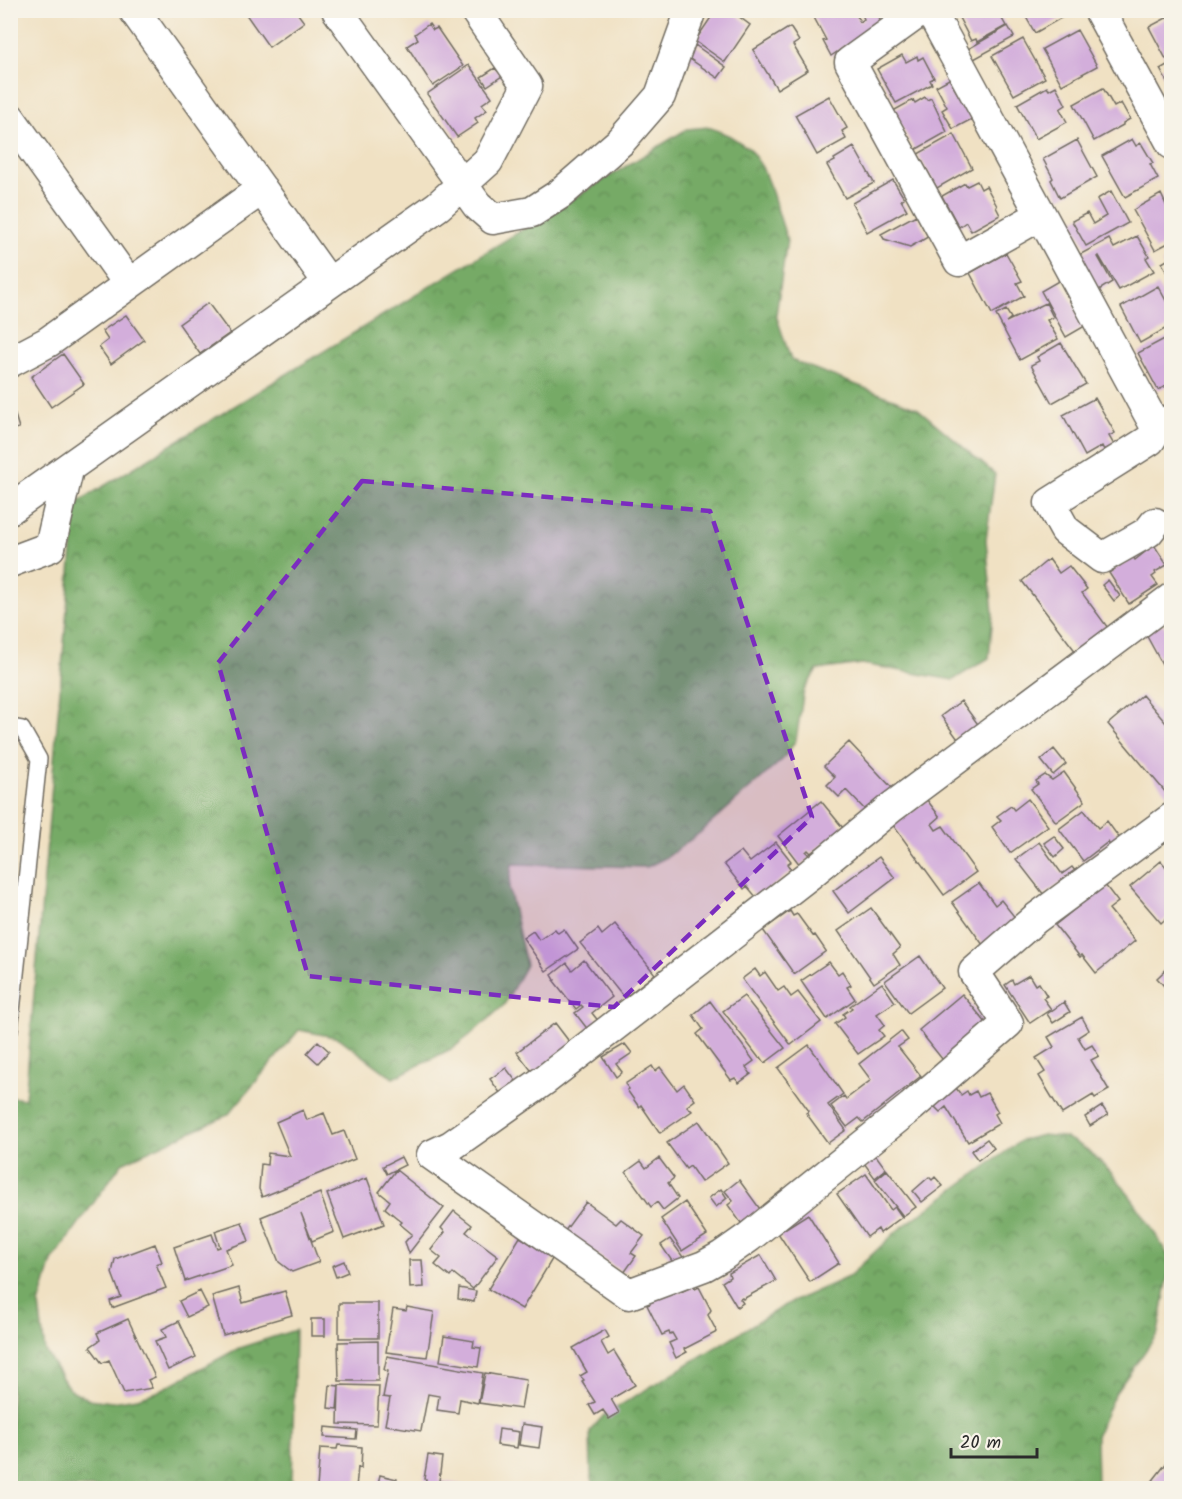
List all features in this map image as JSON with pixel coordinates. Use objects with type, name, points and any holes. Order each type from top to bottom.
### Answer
[{"type":"street","points":[[134,10],[328,282]]},
{"type":"street","points":[[337,10],[477,205],[493,219],[532,212],[560,194],[621,141],[660,96],[691,10]]},
{"type":"street","points":[[10,509],[438,206],[488,161],[527,86],[475,10]]},
{"type":"street","points":[[922,10],[850,62],[959,261],[1041,215]]},
{"type":"street","points":[[930,10],[1041,215],[1164,424],[1150,440],[1050,503],[1065,530],[1102,558],[1148,532],[1155,523]]},
{"type":"street","points":[[1099,10],[1172,144]]},
{"type":"street","points":[[10,118],[129,284]]},
{"type":"street","points":[[10,362],[48,342],[262,189]]},
{"type":"street","points":[[10,562],[50,547],[68,470]]},
{"type":"street","points":[[1172,598],[892,807],[809,875],[546,1079],[451,1146],[432,1155],[629,1294],[704,1266],[722,1256],[776,1215],[911,1107],[1008,1023],[974,972],[1035,919],[1172,818]]},
{"type":"lane","points":[[10,728],[22,729],[39,759],[16,922],[10,1030]]},
{"type":"highlighted area","points":[[362,481],[710,511],[812,817],[614,1007],[308,976],[218,663]]},
{"type":"green space","points":[[709,127],[730,136],[750,149],[762,167],[772,192],[787,240],[776,315],[791,360],[917,408],[995,474],[986,540],[993,613],[989,658],[953,680],[862,664],[817,670],[804,690],[796,740],[783,759],[701,832],[667,857],[647,867],[512,864],[509,888],[526,965],[504,1005],[453,1048],[393,1078],[339,1038],[299,1030],[228,1115],[122,1163],[52,1261],[39,1305],[45,1351],[69,1389],[89,1399],[112,1402],[157,1392],[239,1348],[295,1330],[292,1488],[11,1488],[11,1097],[25,1099],[76,503],[687,129]]},
{"type":"green space","points":[[1043,1135],[1066,1138],[1097,1159],[1126,1191],[1171,1261],[1158,1333],[1114,1395],[1096,1436],[1097,1488],[595,1488],[591,1475],[590,1431],[604,1415],[785,1305],[848,1277],[898,1230],[1022,1140]]},
{"type":"building","points":[[243,10],[295,10],[304,22],[269,47]]},
{"type":"building","points":[[716,10],[730,10],[750,25],[725,62],[695,41]]},
{"type":"building","points":[[810,10],[854,10],[860,22],[864,19],[860,10],[875,10],[881,22],[831,56],[823,41],[826,40]]},
{"type":"building","points":[[955,10],[997,10],[1006,26],[977,42],[976,39],[971,41]]},
{"type":"building","points":[[1022,10],[1066,10],[1068,14],[1035,33]]},
{"type":"building","points":[[1172,15],[1172,56],[1166,59],[1149,27]]},
{"type":"building","points":[[429,24],[433,30],[437,28],[463,66],[433,86],[407,46],[418,39],[415,34]]},
{"type":"building","points":[[1008,26],[1014,37],[974,59],[968,49]]},
{"type":"building","points":[[790,27],[799,41],[793,45],[808,70],[777,89],[753,50]]},
{"type":"building","points":[[1077,30],[1097,66],[1062,85],[1042,49]]},
{"type":"building","points":[[1023,39],[1045,78],[1014,95],[992,56]]},
{"type":"building","points":[[695,45],[726,67],[718,78],[687,57]]},
{"type":"building","points":[[902,55],[906,62],[917,56],[918,60],[923,57],[934,78],[930,80],[932,84],[896,103],[877,69]]},
{"type":"building","points":[[1172,62],[1172,91],[1160,69]]},
{"type":"building","points":[[469,65],[492,97],[482,104],[487,110],[475,118],[478,123],[457,137],[427,94]]},
{"type":"building","points":[[495,68],[502,76],[487,86],[481,77]]},
{"type":"building","points":[[949,79],[972,119],[953,129],[942,110],[947,107],[936,86]]},
{"type":"building","points":[[1056,86],[1066,105],[1060,109],[1067,122],[1036,139],[1017,104],[1047,87],[1049,90]]},
{"type":"building","points":[[1103,88],[1114,107],[1121,103],[1130,119],[1094,141],[1074,104]]},
{"type":"building","points":[[829,96],[847,128],[842,131],[846,139],[817,155],[795,115]]},
{"type":"building","points":[[925,97],[927,100],[931,98],[947,132],[915,150],[893,111],[913,100],[915,103]]},
{"type":"building","points":[[954,134],[972,168],[937,188],[918,154]]},
{"type":"building","points":[[1132,139],[1136,146],[1141,143],[1153,163],[1150,164],[1158,179],[1125,197],[1102,156]]},
{"type":"building","points":[[1077,140],[1097,177],[1060,198],[1043,159]]},
{"type":"building","points":[[854,147],[874,183],[845,198],[827,165]]},
{"type":"building","points":[[893,180],[904,198],[901,200],[907,210],[867,232],[852,203]]},
{"type":"building","points":[[977,181],[981,189],[986,186],[1000,215],[971,231],[966,222],[959,227],[942,196],[965,183],[967,186]]},
{"type":"building","points":[[1111,191],[1128,223],[1086,246],[1072,221],[1087,213],[1093,224],[1106,216],[1097,199]]},
{"type":"building","points":[[1161,194],[1172,218],[1172,241],[1155,250],[1133,210]]},
{"type":"building","points":[[916,215],[928,237],[910,247],[884,239],[881,234]]},
{"type":"building","points":[[1137,236],[1149,256],[1146,258],[1154,271],[1119,290],[1099,256],[1112,282],[1099,290],[1079,255],[1109,239],[1114,248]]},
{"type":"building","points":[[1006,253],[1022,281],[1017,283],[1024,296],[992,314],[970,273]]},
{"type":"building","points":[[1172,257],[1172,281],[1162,263]]},
{"type":"building","points":[[1060,280],[1085,326],[1066,337],[1041,291]]},
{"type":"building","points":[[1158,286],[1170,308],[1168,309],[1172,316],[1172,325],[1140,343],[1121,307]]},
{"type":"building","points":[[208,303],[230,333],[200,354],[179,324]]},
{"type":"building","points":[[1046,303],[1053,317],[1047,320],[1058,339],[1020,360],[996,315],[1006,310],[1011,318],[1006,322]]},
{"type":"building","points":[[126,315],[144,340],[111,364],[99,347],[108,340],[102,331]]},
{"type":"building","points":[[1170,336],[1172,383],[1158,390],[1138,353]]},
{"type":"building","points":[[1061,343],[1086,384],[1052,403],[1031,365],[1039,361],[1037,357]]},
{"type":"building","points":[[63,354],[84,384],[51,407],[31,377]]},
{"type":"building","points":[[1095,398],[1115,433],[1109,436],[1114,445],[1104,450],[1102,446],[1085,456],[1063,415]]},
{"type":"building","points":[[10,399],[19,428],[10,430]]},
{"type":"building","points":[[1154,545],[1167,565],[1155,572],[1156,574],[1152,577],[1158,585],[1129,604],[1109,573],[1133,557],[1135,560]]},
{"type":"building","points":[[1049,559],[1059,573],[1069,566],[1087,589],[1082,593],[1108,628],[1076,652],[1022,581]]},
{"type":"building","points":[[1108,580],[1120,596],[1114,601],[1102,585]]},
{"type":"building","points":[[1163,624],[1172,637],[1172,658],[1162,664],[1144,631]]},
{"type":"building","points":[[1142,695],[1172,730],[1172,800],[1108,724]]},
{"type":"building","points":[[961,701],[980,727],[960,742],[941,716]]},
{"type":"building","points":[[849,742],[894,790],[869,814],[846,790],[839,797],[827,785],[835,777],[824,766]]},
{"type":"building","points":[[1054,749],[1066,764],[1053,775],[1041,760]]},
{"type":"building","points":[[10,764],[16,780],[12,827],[10,827]]},
{"type":"building","points":[[1064,772],[1085,801],[1056,822],[1031,789],[1038,784],[1036,781],[1045,775],[1052,780]]},
{"type":"building","points":[[1028,799],[1048,826],[1010,853],[992,827],[1001,820],[997,816],[1011,806],[1014,810]]},
{"type":"building","points":[[927,800],[940,817],[932,824],[936,830],[943,826],[976,872],[944,895],[893,825]]},
{"type":"building","points":[[821,801],[843,828],[811,853],[808,850],[806,852],[811,857],[800,865],[778,836]]},
{"type":"building","points":[[1084,810],[1098,828],[1107,821],[1120,839],[1110,846],[1108,842],[1083,861],[1059,829]]},
{"type":"building","points":[[1054,836],[1064,849],[1055,857],[1044,843]]},
{"type":"building","points":[[776,842],[791,861],[787,864],[792,871],[757,898],[747,886],[744,889],[724,864],[741,851],[750,862]]},
{"type":"building","points":[[1039,842],[1062,874],[1072,867],[1076,872],[1044,895],[1016,859]]},
{"type":"building","points":[[879,857],[895,878],[849,913],[833,891]]},
{"type":"building","points":[[1161,861],[1172,874],[1172,913],[1161,923],[1130,887]]},
{"type":"building","points":[[979,883],[995,905],[1001,900],[1017,920],[983,945],[952,902]]},
{"type":"building","points":[[1105,885],[1118,902],[1109,909],[1135,941],[1096,973],[1055,925]]},
{"type":"building","points":[[871,908],[900,948],[893,954],[900,965],[874,983],[838,931]]},
{"type":"building","points":[[790,911],[793,916],[797,914],[826,951],[794,974],[763,930]]},
{"type":"building","points":[[615,924],[655,974],[624,998],[580,943],[598,929],[602,935]]},
{"type":"building","points":[[555,929],[558,933],[564,929],[578,949],[546,971],[523,938],[533,931],[539,940]]},
{"type":"building","points":[[920,956],[942,988],[908,1013],[885,981]]},
{"type":"building","points":[[584,960],[612,997],[592,1013],[600,1023],[589,1031],[575,1013],[583,1007],[581,1005],[576,1009],[554,981],[552,975],[567,963],[572,970]]},
{"type":"building","points":[[829,962],[838,974],[842,971],[851,985],[847,987],[855,999],[827,1019],[801,981]]},
{"type":"building","points":[[1172,964],[1172,995],[1157,978]]},
{"type":"building","points":[[755,969],[760,976],[765,972],[778,991],[784,987],[791,997],[798,992],[821,1022],[791,1045],[742,979]]},
{"type":"building","points":[[1029,975],[1035,985],[1039,983],[1047,996],[1043,998],[1051,1009],[1030,1023],[1005,985],[1012,980],[1014,984]]},
{"type":"building","points":[[882,983],[895,1002],[877,1014],[885,1025],[879,1030],[884,1036],[858,1054],[835,1024],[845,1017],[843,1014],[852,1008],[850,1006]]},
{"type":"building","points":[[962,994],[987,1024],[946,1064],[919,1030]]},
{"type":"building","points":[[744,996],[785,1048],[765,1063],[723,1011]]},
{"type":"building","points":[[710,1001],[754,1061],[746,1067],[751,1074],[739,1083],[735,1078],[731,1080],[697,1034],[703,1029],[693,1015]]},
{"type":"building","points":[[1064,1002],[1070,1012],[1053,1023],[1047,1014]]},
{"type":"building","points":[[1082,1017],[1089,1030],[1078,1037],[1085,1049],[1092,1045],[1099,1056],[1091,1060],[1109,1090],[1095,1098],[1093,1095],[1062,1114],[1039,1076],[1045,1072],[1036,1058],[1054,1047],[1048,1037]]},
{"type":"building","points":[[555,1023],[571,1044],[534,1074],[517,1052]]},
{"type":"building","points":[[901,1031],[908,1040],[898,1047],[921,1076],[863,1122],[859,1118],[847,1127],[831,1106],[844,1096],[846,1099],[871,1080],[859,1064]]},
{"type":"building","points":[[318,1041],[329,1051],[318,1063],[307,1053]]},
{"type":"building","points":[[625,1044],[632,1053],[616,1064],[622,1072],[616,1077],[603,1057]]},
{"type":"building","points":[[809,1045],[843,1094],[828,1105],[846,1130],[828,1143],[806,1113],[809,1111],[778,1068]]},
{"type":"building","points":[[652,1066],[655,1071],[660,1067],[677,1090],[684,1084],[695,1100],[687,1106],[692,1111],[660,1133],[641,1105],[639,1107],[625,1084]]},
{"type":"building","points":[[506,1068],[519,1085],[503,1097],[490,1079]]},
{"type":"building","points":[[954,1085],[961,1095],[967,1091],[969,1095],[976,1091],[979,1097],[987,1093],[998,1112],[995,1114],[1000,1123],[968,1142],[946,1107],[940,1112],[933,1105]]},
{"type":"building","points":[[1102,1106],[1108,1115],[1090,1126],[1085,1117]]},
{"type":"building","points":[[303,1110],[307,1120],[324,1113],[333,1135],[344,1131],[355,1159],[262,1197],[259,1189],[261,1164],[267,1165],[268,1153],[290,1156],[276,1122]]},
{"type":"building","points":[[699,1121],[728,1163],[701,1182],[690,1166],[686,1169],[667,1143]]},
{"type":"building","points":[[987,1139],[994,1148],[978,1160],[971,1151]]},
{"type":"building","points":[[872,1150],[886,1169],[875,1178],[861,1159]]},
{"type":"building","points":[[401,1157],[405,1165],[387,1174],[383,1166]]},
{"type":"building","points":[[659,1158],[674,1178],[668,1183],[678,1198],[663,1210],[657,1202],[651,1207],[626,1172],[641,1161],[646,1168]]},
{"type":"building","points":[[396,1170],[444,1208],[409,1253],[405,1242],[412,1234],[385,1208],[390,1201],[379,1192]]},
{"type":"building","points":[[887,1170],[916,1207],[903,1216],[875,1180]]},
{"type":"building","points":[[866,1174],[891,1210],[895,1207],[902,1217],[880,1233],[878,1229],[867,1237],[837,1194]]},
{"type":"building","points":[[929,1177],[932,1180],[935,1177],[943,1186],[922,1202],[913,1191]]},
{"type":"building","points":[[367,1178],[384,1224],[344,1239],[327,1194]]},
{"type":"building","points":[[739,1180],[760,1209],[741,1223],[728,1205],[733,1201],[725,1191]]},
{"type":"building","points":[[721,1189],[727,1198],[716,1207],[709,1198]]},
{"type":"building","points":[[320,1193],[334,1232],[312,1241],[301,1213],[319,1262],[292,1272],[279,1262],[261,1217]]},
{"type":"building","points":[[586,1202],[616,1224],[621,1219],[644,1236],[631,1253],[636,1256],[624,1273],[564,1232]]},
{"type":"building","points":[[685,1202],[707,1235],[682,1251],[661,1219]]},
{"type":"building","points":[[454,1211],[472,1225],[466,1232],[498,1256],[473,1289],[453,1273],[450,1277],[435,1265],[441,1258],[431,1250],[445,1232],[441,1228]]},
{"type":"building","points":[[808,1214],[839,1263],[810,1282],[778,1233]]},
{"type":"building","points":[[242,1222],[249,1241],[226,1249],[232,1265],[185,1281],[174,1247],[212,1234],[217,1248],[220,1247],[215,1231]]},
{"type":"building","points":[[520,1237],[541,1250],[557,1251],[522,1309],[488,1289]]},
{"type":"building","points":[[670,1239],[683,1257],[674,1264],[661,1245]]},
{"type":"building","points":[[155,1244],[162,1262],[156,1264],[166,1288],[112,1308],[110,1301],[121,1297],[112,1273],[115,1259]]},
{"type":"building","points":[[761,1255],[776,1281],[740,1299],[743,1303],[737,1307],[722,1282],[730,1277],[729,1273]]},
{"type":"building","points":[[409,1260],[422,1260],[424,1287],[410,1288]]},
{"type":"building","points":[[344,1261],[348,1272],[336,1277],[332,1266]]},
{"type":"building","points":[[676,1286],[679,1293],[693,1286],[695,1289],[699,1287],[711,1310],[708,1315],[717,1332],[684,1349],[687,1352],[676,1358],[669,1343],[676,1340],[672,1333],[662,1335],[647,1305],[650,1304],[648,1300]]},
{"type":"building","points":[[239,1288],[243,1303],[285,1291],[292,1315],[223,1335],[212,1296]]},
{"type":"building","points":[[459,1288],[476,1291],[474,1302],[458,1299]]},
{"type":"building","points":[[200,1291],[208,1307],[187,1317],[179,1301]]},
{"type":"building","points":[[339,1303],[378,1303],[378,1338],[339,1338]]},
{"type":"building","points":[[407,1307],[434,1312],[427,1357],[386,1352],[393,1309],[406,1311]]},
{"type":"building","points":[[128,1319],[155,1377],[148,1380],[152,1388],[124,1393],[109,1360],[102,1363],[90,1347],[100,1340],[97,1333]]},
{"type":"building","points":[[311,1319],[325,1319],[325,1336],[311,1336]]},
{"type":"building","points":[[179,1321],[196,1357],[168,1370],[155,1341],[166,1337],[162,1329]]},
{"type":"building","points":[[605,1330],[609,1337],[601,1342],[608,1355],[614,1351],[635,1385],[611,1399],[619,1413],[609,1419],[603,1410],[595,1415],[589,1405],[595,1402],[580,1376],[587,1372],[573,1348]]},
{"type":"building","points":[[444,1336],[474,1341],[473,1347],[481,1348],[478,1367],[440,1361]]},
{"type":"building","points":[[378,1341],[378,1381],[339,1381],[338,1342]]},
{"type":"building","points":[[387,1356],[483,1373],[478,1403],[460,1399],[458,1413],[437,1410],[439,1396],[428,1394],[421,1431],[385,1425],[390,1398],[383,1397],[388,1371],[384,1370]]},
{"type":"building","points":[[485,1373],[526,1380],[521,1409],[479,1403]]},
{"type":"building","points":[[330,1385],[339,1386],[337,1409],[328,1408]]},
{"type":"building","points":[[339,1385],[379,1386],[377,1425],[338,1424]]},
{"type":"building","points":[[522,1424],[542,1427],[539,1448],[519,1445]]},
{"type":"building","points":[[325,1427],[357,1430],[356,1439],[324,1437]]},
{"type":"building","points":[[499,1429],[519,1432],[517,1448],[497,1445]]},
{"type":"building","points":[[338,1445],[362,1447],[361,1468],[358,1467],[356,1488],[317,1488],[320,1448],[337,1449]]},
{"type":"building","points":[[428,1455],[442,1457],[439,1481],[464,1485],[464,1488],[425,1488],[426,1479],[424,1479]]},
{"type":"building","points":[[1172,1456],[1172,1488],[1147,1488]]},
{"type":"building","points":[[380,1475],[397,1479],[395,1487],[400,1488],[377,1488]]}]
